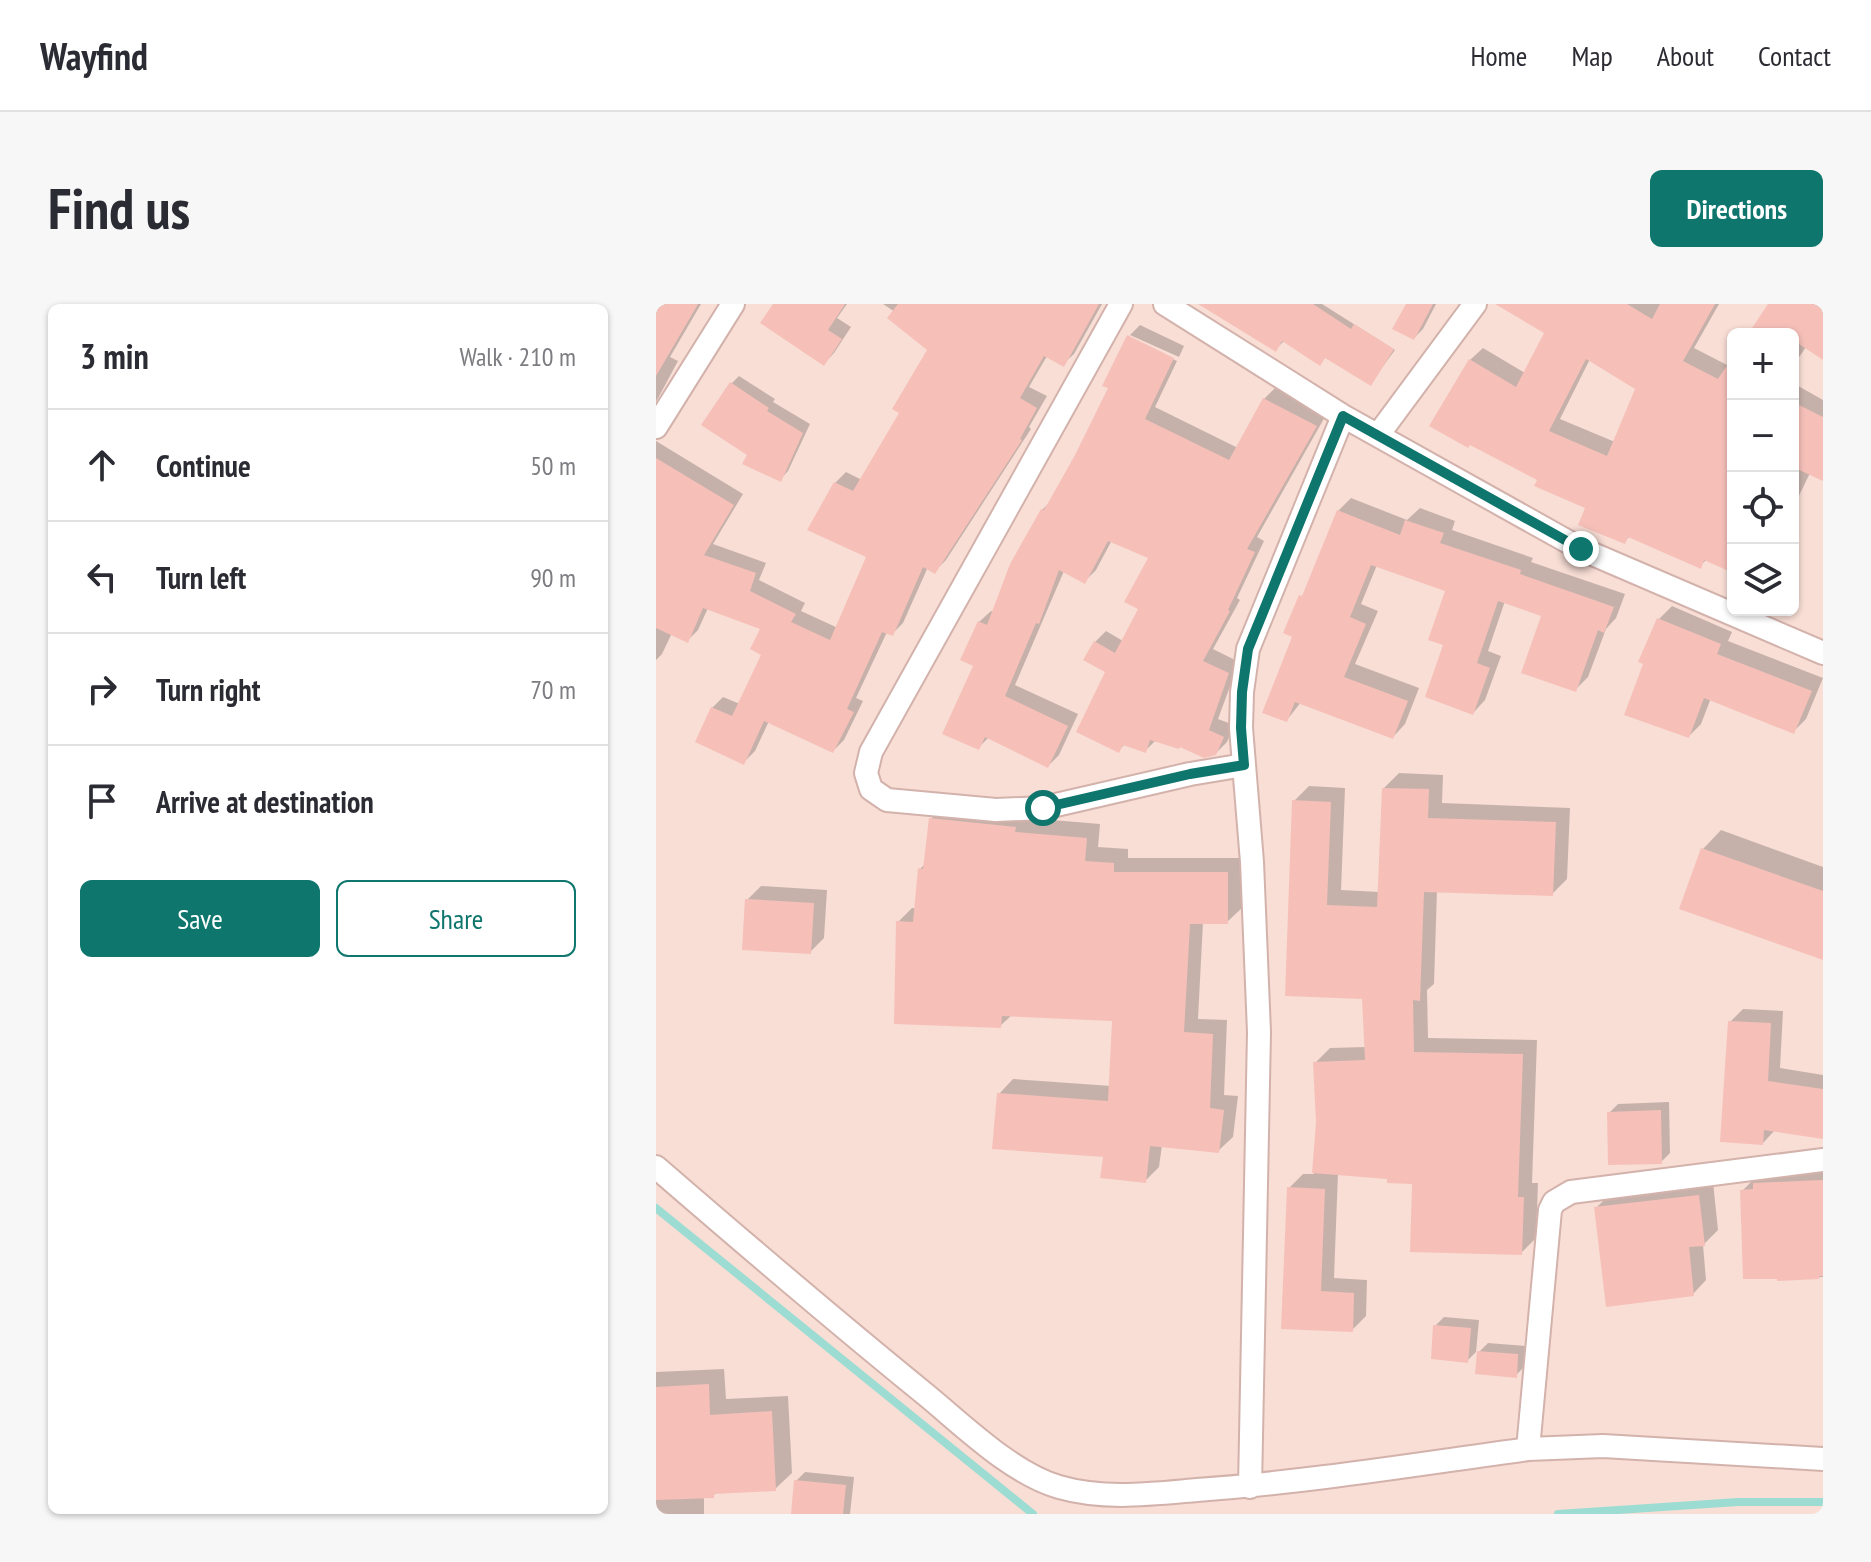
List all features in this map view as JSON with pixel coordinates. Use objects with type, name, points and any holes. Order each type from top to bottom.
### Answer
[{"type":"street","points":[[656,427],[733,304]]},
{"type":"street","points":[[1121,304],[871,752],[866,773],[871,789],[887,800],[996,810],[1043,808],[1190,774],[1244,765]]},
{"type":"street","points":[[1165,304],[1343,416],[1581,549],[1823,653]]},
{"type":"street","points":[[1378,435],[1475,304]]},
{"type":"street","points":[[1250,1487],[1259,1032],[1252,862],[1241,728],[1242,692],[1248,649],[1343,416]]},
{"type":"street","points":[[1528,1449],[1550,1210],[1554,1202],[1571,1192],[1823,1160]]},
{"type":"street","points":[[656,1167],[801,1294],[977,1436],[1022,1470],[1056,1486],[1089,1494],[1127,1495],[1250,1487],[1528,1449],[1603,1446],[1823,1459]]},
{"type":"shaded area","points":[[656,304],[1823,304],[1823,1514],[656,1514]]},
{"type":"building","points":[[656,304],[698,304],[656,376]]},
{"type":"building","points":[[773,304],[845,304],[828,330],[842,339],[824,366],[760,323]]},
{"type":"building","points":[[898,304],[1099,304],[1064,367],[1044,356],[1020,398],[1037,408],[1022,440],[935,574],[923,567],[893,636],[882,632],[847,709],[854,712],[833,753],[764,721],[744,765],[695,742],[711,707],[732,716],[761,655],[750,649],[760,629],[703,608],[688,643],[656,628],[656,458],[734,505],[704,555],[756,573],[750,591],[796,614],[791,622],[830,640],[866,557],[807,530],[834,482],[853,491],[899,413],[892,409],[927,350],[887,318]]},
{"type":"building","points":[[1198,304],[1313,304],[1351,329],[1354,324],[1394,349],[1371,386],[1325,358],[1320,366],[1282,341],[1276,352]]},
{"type":"building","points":[[1406,304],[1433,304],[1414,340],[1392,329]]},
{"type":"building","points":[[1495,304],[1627,304],[1652,319],[1660,304],[1715,304],[1683,361],[1718,379],[1727,365],[1727,570],[1704,560],[1701,569],[1628,537],[1625,544],[1578,525],[1585,508],[1534,486],[1537,480],[1429,426],[1469,359],[1516,387],[1544,333]],"holes":[[[1586,359],[1635,389],[1607,456],[1549,431]]]},
{"type":"building","points":[[1768,304],[1823,304],[1823,360],[1799,344],[1799,328],[1752,328]]},
{"type":"building","points":[[1127,335],[1174,358],[1145,419],[1229,460],[1263,398],[1317,426],[1247,549],[1255,552],[1230,611],[1203,661],[1229,673],[1209,730],[1224,737],[1216,755],[1204,758],[1180,747],[1150,740],[1146,753],[1123,745],[1119,753],[1076,732],[1105,672],[1083,660],[1094,641],[1115,653],[1138,609],[1124,602],[1148,558],[1108,541],[1085,584],[1059,570],[1039,624],[1036,623],[1005,696],[1068,726],[1048,768],[985,737],[979,750],[942,734],[973,666],[960,660],[978,621],[987,625],[1010,564],[1075,455],[1108,388],[1102,386]]},
{"type":"building","points":[[730,382],[769,408],[767,411],[803,433],[781,482],[742,464],[747,455],[701,425]]},
{"type":"building","points":[[1799,405],[1823,417],[1823,481],[1799,470]]},
{"type":"building","points":[[1337,510],[1400,535],[1405,520],[1444,533],[1440,543],[1521,570],[1520,574],[1614,607],[1604,633],[1598,630],[1576,692],[1521,673],[1541,616],[1498,601],[1477,663],[1490,668],[1473,715],[1425,697],[1443,645],[1428,640],[1445,591],[1371,565],[1350,617],[1366,624],[1344,677],[1408,701],[1393,739],[1295,702],[1287,722],[1262,713],[1292,637],[1283,633],[1299,595],[1302,596]]},
{"type":"building","points":[[1657,618],[1721,644],[1717,654],[1812,691],[1794,734],[1704,698],[1689,738],[1624,715],[1643,664],[1638,662]]},
{"type":"building","points":[[1382,788],[1429,789],[1428,818],[1556,822],[1553,896],[1424,892],[1420,1001],[1413,1000],[1414,1052],[1523,1054],[1518,1197],[1524,1197],[1522,1255],[1410,1252],[1412,1184],[1312,1173],[1316,1122],[1313,1062],[1365,1060],[1362,999],[1285,996],[1292,800],[1331,802],[1327,905],[1377,907]]},
{"type":"building","points":[[929,818],[1016,827],[1015,832],[1087,838],[1085,861],[1114,863],[1114,872],[1228,872],[1228,924],[1190,924],[1184,1032],[1213,1034],[1210,1108],[1224,1110],[1219,1153],[1150,1146],[1146,1183],[1100,1178],[1103,1157],[992,1149],[997,1093],[1108,1101],[1112,1021],[1002,1016],[1001,1028],[894,1024],[896,921],[913,922],[918,868],[923,869]]},
{"type":"building","points":[[1701,848],[1823,891],[1823,960],[1679,909]]},
{"type":"building","points":[[745,899],[814,903],[811,954],[742,950]]},
{"type":"building","points":[[1728,1021],[1771,1023],[1768,1081],[1823,1089],[1823,1139],[1764,1130],[1763,1145],[1720,1142]]},
{"type":"building","points":[[1661,1110],[1662,1164],[1608,1165],[1607,1112]]},
{"type":"building","points":[[1823,1180],[1823,1276],[1819,1279],[1777,1281],[1743,1279],[1740,1190],[1753,1189],[1753,1183]]},
{"type":"building","points":[[1287,1187],[1325,1189],[1321,1291],[1354,1293],[1353,1332],[1281,1329]]},
{"type":"building","points":[[1699,1195],[1705,1246],[1689,1247],[1694,1296],[1606,1307],[1594,1207]]},
{"type":"building","points":[[1433,1325],[1471,1328],[1468,1363],[1431,1359]]},
{"type":"building","points":[[1477,1351],[1518,1354],[1517,1378],[1475,1374]]},
{"type":"building","points":[[709,1384],[710,1415],[772,1411],[776,1491],[656,1500],[656,1387]]},
{"type":"building","points":[[794,1480],[846,1485],[843,1514],[791,1514]]},
{"type":"waterway","points":[[656,1208],[1033,1514]]},
{"type":"waterway","points":[[1558,1514],[1738,1502],[1823,1502]]},
{"type":"route","points":[[1043,808],[1190,774],[1244,765],[1242,692],[1248,649],[1343,416],[1581,549]]}]
